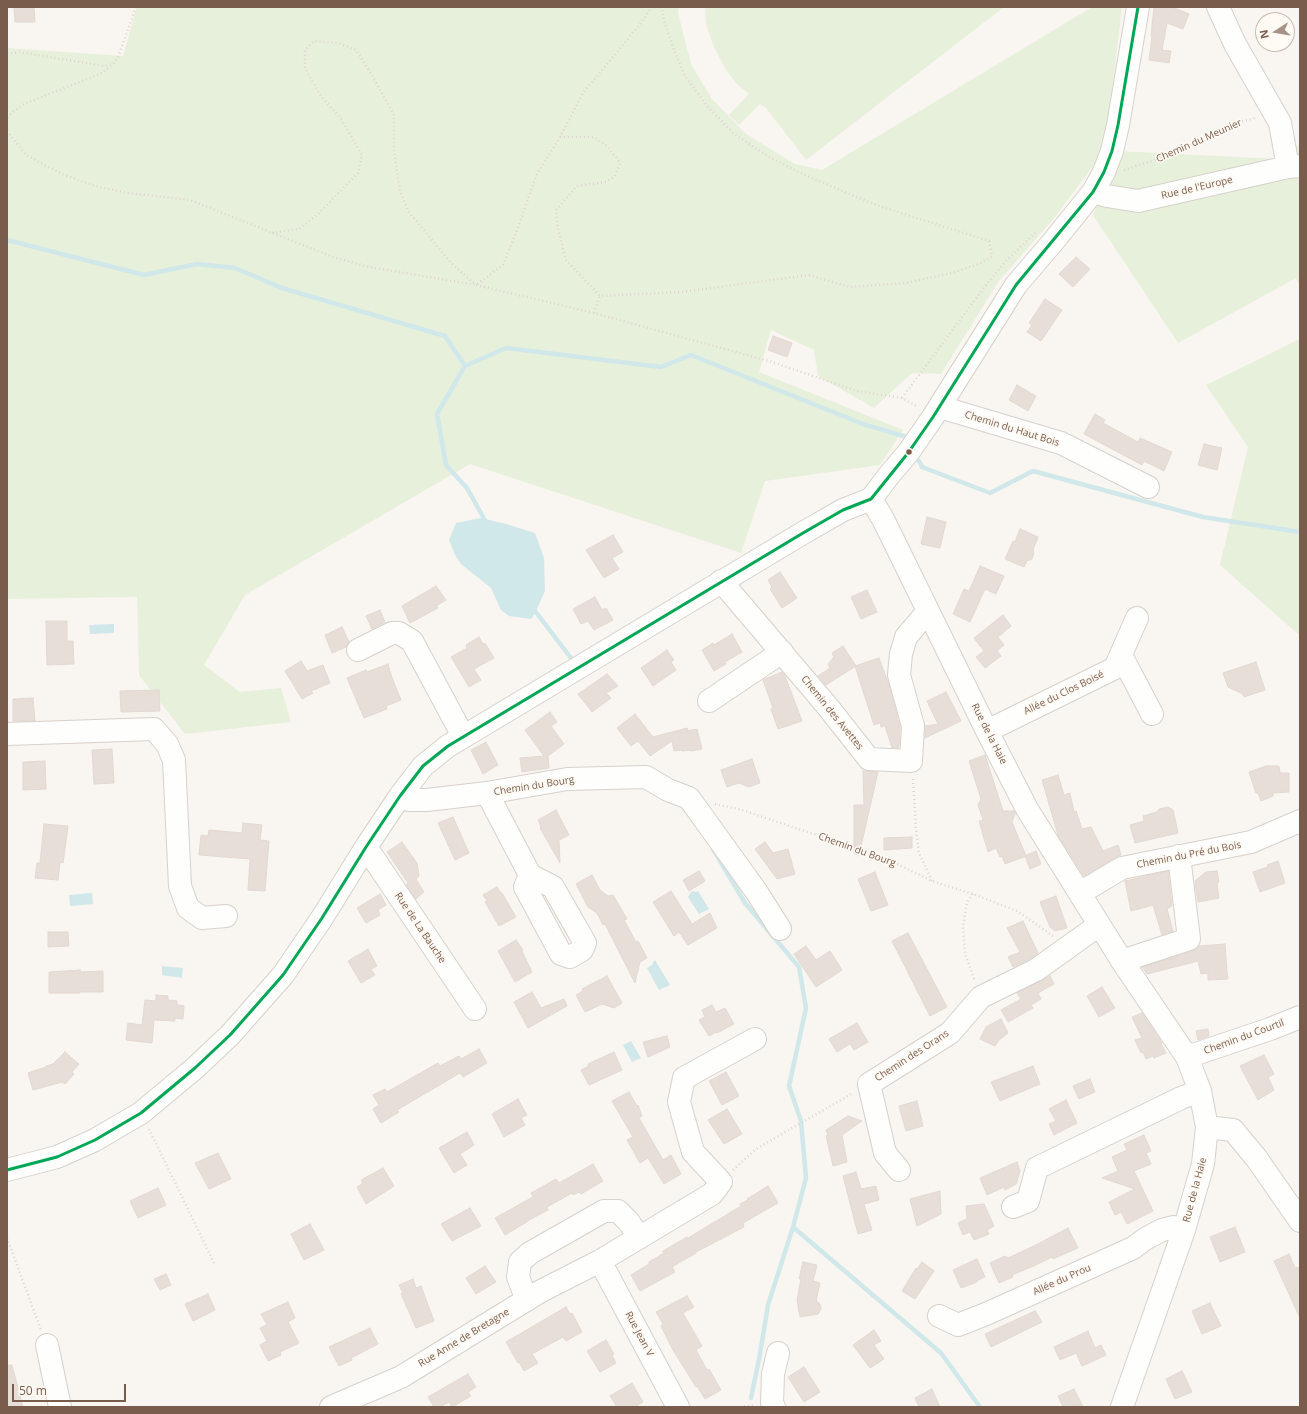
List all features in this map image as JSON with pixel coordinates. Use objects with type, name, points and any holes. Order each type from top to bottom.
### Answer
[{"type":"street","points":[[7,1170],[58,1157],[95,1140],[141,1113],[195,1068],[230,1035],[283,975],[322,918],[400,796],[423,766],[448,746],[721,581],[843,510],[872,499],[890,474],[908,453],[940,407],[1016,285],[1093,192],[1104,172],[1112,151],[1118,125],[1138,7]]},
{"type":"street","points":[[1218,7],[1235,44],[1280,123],[1294,167]]},
{"type":"street","name":"Rue de l'Europe","points":[[1093,192],[1138,201],[1294,167]]},
{"type":"street","name":"Chemin du Haut Bois","points":[[940,407],[1061,443],[1148,487]]},
{"type":"street","name":"Rue de la Haie","points":[[872,499],[1027,809],[1122,961],[1187,1057],[1200,1091],[1207,1127],[1203,1164],[1184,1230],[1122,1407]]},
{"type":"street","name":"Chemin des Avettes","points":[[721,581],[828,707],[869,759],[911,760]]},
{"type":"street","points":[[911,760],[913,726],[899,675],[901,654],[906,637],[928,611]]},
{"type":"street","name":"Allée du Clos Boisé","points":[[987,731],[1115,668],[1137,618]]},
{"type":"street","points":[[358,650],[392,633],[399,633],[412,641],[463,736]]},
{"type":"street","points":[[709,701],[782,652]]},
{"type":"street","points":[[1121,655],[1152,714]]},
{"type":"street","points":[[7,734],[154,729],[167,744],[174,760],[180,886],[188,908],[202,918],[226,916]]},
{"type":"street","name":"Chemin du Bourg","points":[[400,796],[409,800],[427,800],[487,793],[567,779],[646,777],[668,790],[688,798]]},
{"type":"street","points":[[487,793],[530,875]]},
{"type":"street","points":[[688,798],[756,891],[780,929]]},
{"type":"street","name":"Chemin du Pré du Bois","points":[[1080,893],[1122,868],[1251,842],[1300,821]]},
{"type":"street","name":"Rue de La Bauche","points":[[366,847],[475,1009]]},
{"type":"street","points":[[1122,961],[1189,939],[1179,856]]},
{"type":"street","name":"Chemin des Orans","points":[[869,1084],[950,1033],[981,997],[1036,970],[1099,925]]},
{"type":"street","name":"Chemin du Courtil","points":[[1187,1057],[1270,1029],[1300,1017]]},
{"type":"street","points":[[721,1182],[693,1152],[679,1102],[684,1078],[755,1039]]},
{"type":"street","points":[[869,1084],[885,1153],[899,1170]]},
{"type":"street","points":[[1013,1207],[1028,1201],[1037,1168],[1182,1098],[1200,1091]]},
{"type":"street","points":[[1207,1127],[1233,1130],[1257,1159],[1300,1220]]},
{"type":"street","name":"Rue Anne de Bretagne","points":[[331,1407],[401,1377],[541,1291],[600,1261],[712,1194],[721,1182]]},
{"type":"street","points":[[527,1300],[518,1276],[520,1262],[530,1254],[604,1211],[618,1211],[629,1222],[639,1238]]},
{"type":"street","name":"Allée du Prou","points":[[939,1316],[958,1325],[986,1314],[1133,1248],[1145,1239],[1162,1230],[1174,1227],[1184,1230]]},
{"type":"street","name":"Rue Jean V","points":[[600,1261],[678,1407]]},
{"type":"street","points":[[47,1345],[60,1407]]},
{"type":"street","points":[[774,1407],[772,1403],[774,1374],[778,1353]]},
{"type":"path","points":[[7,117],[22,105],[102,73],[118,57],[136,7]]},
{"type":"path","points":[[476,285],[503,265],[537,174],[560,137],[583,93],[652,7]]},
{"type":"path","points":[[560,137],[594,136],[606,146],[620,163],[615,176],[606,182],[577,186],[556,210],[558,229],[566,260],[600,296],[681,292],[809,275],[850,287],[906,283],[951,274],[979,264],[992,256],[989,241],[876,205],[807,176],[769,157],[733,133],[708,107],[685,76],[664,21],[662,7]]},
{"type":"path","points":[[272,233],[299,229],[317,215],[358,173],[362,155],[340,119],[320,95],[305,68],[305,50],[314,41],[338,43],[356,50],[394,115],[394,152],[400,191],[408,211],[451,263],[476,285]]},
{"type":"path","points":[[7,54],[20,52],[104,66],[112,64]]},
{"type":"path","name":"Chemin du Meunier","points":[[1123,170],[1170,155],[1235,123],[1274,113]]},
{"type":"path","points":[[7,131],[26,155],[64,175],[95,186],[128,193],[190,200],[333,257],[369,266],[476,285],[594,313],[772,362],[857,391],[902,398]]},
{"type":"path","points":[[594,313],[600,296]]},
{"type":"path","points":[[911,760],[919,853],[932,881]]},
{"type":"path","name":"Chemin du Bourg","points":[[688,798],[742,810],[878,856],[932,881],[973,894],[1017,911],[1050,934],[1072,945]]},
{"type":"path","points":[[973,894],[967,902],[963,926],[965,954],[981,997]]},
{"type":"path","name":"Chemin des Orans","points":[[721,1182],[756,1149],[869,1084]]},
{"type":"path","points":[[141,1113],[215,1266]]},
{"type":"path","points":[[7,1238],[47,1345]]},
{"type":"green space","points":[[137,7],[679,7],[678,13],[691,64],[712,99],[746,134],[795,164],[822,170],[1092,7],[1122,7],[1105,150],[1055,217],[999,281],[941,374],[912,373],[874,408],[818,376],[814,350],[771,330],[759,372],[903,430],[880,465],[765,481],[741,553],[470,464],[245,595],[204,665],[240,692],[281,688],[291,722],[185,734],[139,675],[137,597],[7,599],[7,48],[123,56]]},
{"type":"green space","points":[[705,7],[1004,7],[806,160],[766,108],[760,104],[739,125],[729,115],[749,94],[737,84],[726,70],[714,47],[706,24]]},
{"type":"green space","points":[[1300,144],[1300,287],[1296,278],[1178,343],[1093,215],[1119,151],[1276,159]]},
{"type":"green space","points":[[1300,339],[1300,636],[1220,565],[1248,447],[1206,385]]},
{"type":"water","points":[[481,518],[535,533],[544,558],[545,591],[531,619],[509,616],[501,610],[491,588],[461,564],[455,555],[449,540],[456,523]]},
{"type":"water","points":[[114,624],[114,633],[90,634],[89,625]]},
{"type":"water","points":[[693,891],[698,891],[709,909],[699,914],[688,897]]},
{"type":"water","points":[[92,893],[93,904],[70,906],[69,895]]},
{"type":"water","points":[[655,960],[670,985],[659,990],[647,968],[653,964]]},
{"type":"water","points":[[162,966],[183,968],[182,978],[162,975]]},
{"type":"water","points":[[631,1041],[641,1058],[632,1062],[623,1045]]},
{"type":"building","points":[[14,7],[34,7],[35,22],[15,22]]},
{"type":"building","points":[[1154,7],[1172,7],[1189,14],[1183,29],[1167,23],[1162,50],[1171,51],[1169,63],[1149,60]]},
{"type":"building","points":[[1076,257],[1090,269],[1073,287],[1059,274]]},
{"type":"building","points":[[1045,299],[1062,310],[1041,341],[1027,332],[1032,325],[1029,323]]},
{"type":"building","points":[[773,336],[792,343],[787,357],[768,350]]},
{"type":"building","points":[[1017,385],[1036,396],[1028,411],[1009,400]]},
{"type":"building","points":[[1095,414],[1105,420],[1103,423],[1138,442],[1140,438],[1172,452],[1164,471],[1144,461],[1142,465],[1084,434]]},
{"type":"building","points":[[1204,444],[1222,448],[1217,470],[1198,465]]},
{"type":"building","points":[[927,517],[946,522],[940,548],[921,544]]},
{"type":"building","points":[[1020,529],[1038,537],[1033,550],[1034,553],[1032,559],[1027,561],[1024,567],[1005,559],[1013,541],[1015,542]]},
{"type":"building","points":[[613,535],[623,552],[612,558],[619,569],[604,578],[586,550]]},
{"type":"building","points":[[980,566],[1004,576],[996,594],[985,589],[970,622],[953,614],[964,589],[969,591]]},
{"type":"building","points":[[780,572],[797,598],[782,608],[770,589],[772,587],[768,580]]},
{"type":"building","points":[[436,586],[446,600],[436,606],[438,608],[410,623],[402,606]]},
{"type":"building","points":[[867,590],[877,612],[861,619],[851,597]]},
{"type":"building","points":[[595,597],[602,610],[606,608],[613,620],[594,630],[588,621],[581,624],[573,609]]},
{"type":"building","points":[[380,610],[385,622],[372,629],[366,616]]},
{"type":"building","points":[[1003,615],[1011,626],[998,637],[1004,645],[997,651],[1001,656],[985,668],[976,657],[984,651],[974,638]]},
{"type":"building","points":[[46,621],[67,621],[67,641],[73,641],[74,664],[47,665]]},
{"type":"building","points":[[342,627],[349,642],[346,647],[332,653],[325,635]]},
{"type":"building","points":[[732,634],[742,652],[725,662],[726,664],[714,671],[702,650],[713,643],[714,645]]},
{"type":"building","points":[[479,637],[483,644],[485,643],[494,658],[474,669],[481,680],[469,687],[451,657],[467,648],[466,645]]},
{"type":"building","points":[[843,646],[856,666],[826,685],[818,676],[830,668],[828,664],[834,657],[832,653]]},
{"type":"building","points":[[667,650],[674,660],[671,662],[676,670],[653,686],[641,668]]},
{"type":"building","points":[[879,658],[889,685],[900,727],[898,748],[892,748],[885,726],[881,727],[880,723],[874,725],[855,666]]},
{"type":"building","points":[[301,661],[307,671],[323,665],[330,683],[311,691],[313,693],[302,699],[285,671]]},
{"type":"building","points":[[1256,662],[1265,690],[1244,697],[1243,694],[1228,687],[1223,673]]},
{"type":"building","points":[[388,664],[401,700],[386,706],[387,709],[364,718],[347,678],[366,670],[367,672]]},
{"type":"building","points":[[782,672],[785,676],[802,721],[778,729],[771,709],[773,708],[763,680]]},
{"type":"building","points":[[607,674],[618,686],[606,693],[611,698],[592,712],[578,694]]},
{"type":"building","points":[[159,690],[160,711],[121,712],[120,691]]},
{"type":"building","points":[[946,692],[961,721],[925,738],[925,726],[938,724],[927,701]]},
{"type":"building","points":[[33,698],[35,721],[13,721],[13,699]]},
{"type":"building","points":[[550,712],[557,722],[551,726],[564,744],[548,756],[549,768],[522,772],[520,758],[544,756],[525,730]]},
{"type":"building","points":[[635,714],[653,737],[687,728],[688,729],[686,731],[697,729],[702,749],[691,751],[674,751],[672,741],[650,756],[638,741],[631,746],[617,728]]},
{"type":"building","points":[[486,742],[498,765],[483,774],[471,750]]},
{"type":"building","points":[[112,749],[114,783],[94,784],[92,750]]},
{"type":"building","points":[[985,755],[1003,811],[1014,811],[1015,814],[1012,822],[1026,856],[1005,864],[1002,856],[1000,857],[996,848],[988,852],[979,821],[983,820],[978,805],[981,799],[969,761]]},
{"type":"building","points":[[752,759],[760,783],[749,787],[739,783],[727,787],[721,770]]},
{"type":"building","points":[[45,761],[46,789],[23,790],[23,762]]},
{"type":"building","points":[[1266,766],[1279,766],[1280,773],[1289,773],[1289,792],[1273,793],[1273,796],[1261,801],[1258,793],[1256,793],[1249,772]]},
{"type":"building","points":[[863,771],[878,772],[859,855],[854,854],[854,805],[864,805]]},
{"type":"building","points":[[1058,775],[1064,795],[1070,793],[1074,812],[1076,811],[1082,829],[1091,827],[1103,851],[1118,845],[1121,855],[1084,876],[1058,835],[1042,780]]},
{"type":"building","points":[[1168,807],[1173,810],[1178,833],[1135,843],[1130,825],[1144,821],[1143,816]]},
{"type":"building","points":[[556,810],[569,835],[559,840],[560,863],[540,828],[541,827],[538,820]]},
{"type":"building","points":[[453,817],[469,853],[455,860],[438,823]]},
{"type":"building","points":[[243,823],[262,825],[260,840],[269,841],[265,891],[248,890],[250,859],[199,855],[201,835],[208,836],[209,830],[242,833]]},
{"type":"building","points":[[44,824],[68,826],[63,863],[60,862],[58,880],[35,878],[37,863],[40,863]]},
{"type":"building","points":[[912,837],[912,848],[884,850],[884,838]]},
{"type":"building","points":[[402,842],[417,863],[419,876],[416,879],[424,892],[416,899],[406,885],[408,883],[387,852]]},
{"type":"building","points":[[765,842],[773,853],[788,849],[795,874],[777,879],[755,849]]},
{"type":"building","points":[[1036,851],[1041,864],[1030,869],[1025,856]]},
{"type":"building","points":[[1278,861],[1285,883],[1260,892],[1253,872],[1268,867],[1267,865]]},
{"type":"building","points":[[699,871],[705,881],[689,891],[683,880]]},
{"type":"building","points":[[1168,871],[1172,906],[1167,909],[1173,931],[1162,935],[1153,905],[1131,911],[1125,881]]},
{"type":"building","points":[[1217,871],[1219,898],[1198,902],[1195,881],[1206,872]]},
{"type":"building","points":[[875,872],[888,905],[871,911],[858,879]]},
{"type":"building","points":[[592,875],[600,890],[608,896],[613,895],[627,919],[624,920],[647,958],[640,962],[635,983],[605,924],[603,925],[597,913],[588,907],[576,884]]},
{"type":"building","points":[[497,887],[516,917],[499,926],[485,902],[487,901],[483,895]]},
{"type":"building","points":[[671,891],[692,924],[710,913],[717,928],[688,945],[679,932],[674,936],[653,902]]},
{"type":"building","points":[[380,894],[386,905],[378,910],[380,915],[366,923],[357,908]]},
{"type":"building","points":[[1056,896],[1067,928],[1055,931],[1050,927],[1040,902]]},
{"type":"building","points":[[1023,921],[1038,953],[1030,959],[1013,967],[1008,957],[1020,952],[1007,928]]},
{"type":"building","points":[[48,932],[68,932],[69,946],[48,947]]},
{"type":"building","points":[[908,933],[947,1007],[930,1016],[892,941]]},
{"type":"building","points":[[516,940],[523,950],[522,951],[532,972],[515,982],[498,951]]},
{"type":"building","points":[[1225,944],[1228,979],[1208,980],[1208,973],[1201,974],[1198,961],[1147,974],[1142,967],[1193,951],[1199,946]]},
{"type":"building","points":[[806,946],[816,960],[830,951],[842,970],[816,987],[794,954]]},
{"type":"building","points":[[368,949],[377,966],[371,969],[375,975],[361,983],[348,961]]},
{"type":"building","points":[[80,970],[80,972],[103,971],[103,992],[49,993],[49,972]]},
{"type":"building","points":[[607,976],[622,1003],[614,1008],[602,1004],[585,1012],[576,995],[583,991],[582,989]]},
{"type":"building","points":[[1050,976],[1054,984],[1038,993],[1041,999],[1031,1005],[1033,1008],[1008,1022],[1001,1010],[1021,999],[1017,993]]},
{"type":"building","points":[[1102,987],[1115,1008],[1099,1017],[1087,996]]},
{"type":"building","points":[[532,992],[541,1008],[564,999],[567,1006],[528,1028],[514,1002]]},
{"type":"building","points":[[156,995],[168,996],[168,1000],[177,1001],[177,1005],[184,1006],[183,1019],[175,1018],[175,1021],[154,1020],[152,1043],[126,1040],[128,1023],[142,1025],[145,1000],[156,1001]]},
{"type":"building","points":[[712,1005],[716,1012],[725,1008],[734,1024],[709,1036],[699,1020],[705,1017],[702,1010]]},
{"type":"building","points":[[1142,1013],[1162,1043],[1161,1044],[1166,1053],[1154,1058],[1153,1056],[1146,1059],[1143,1052],[1141,1053],[1135,1040],[1142,1038],[1132,1017]]},
{"type":"building","points":[[1001,1019],[1008,1033],[999,1040],[995,1046],[980,1039],[986,1027]]},
{"type":"building","points":[[857,1023],[868,1042],[854,1050],[850,1044],[837,1052],[829,1039]]},
{"type":"building","points":[[1208,1029],[1209,1036],[1198,1040],[1196,1031]]},
{"type":"building","points":[[667,1036],[670,1047],[648,1057],[643,1042]]},
{"type":"building","points":[[479,1049],[487,1063],[463,1077],[460,1073],[397,1110],[399,1112],[381,1123],[373,1109],[379,1105],[373,1095],[385,1089],[387,1092],[438,1063],[440,1066],[459,1056],[461,1059]]},
{"type":"building","points":[[65,1052],[79,1064],[72,1072],[74,1074],[65,1084],[62,1082],[33,1090],[28,1073],[53,1064]]},
{"type":"building","points":[[614,1052],[622,1070],[589,1085],[581,1070],[589,1066],[588,1064]]},
{"type":"building","points":[[1264,1055],[1274,1074],[1268,1077],[1274,1090],[1258,1100],[1240,1066]]},
{"type":"building","points":[[1033,1066],[1040,1084],[1000,1101],[991,1082]]},
{"type":"building","points":[[726,1072],[739,1096],[722,1105],[709,1081]]},
{"type":"building","points":[[1090,1079],[1095,1092],[1079,1099],[1073,1086]]},
{"type":"building","points":[[629,1092],[637,1106],[638,1105],[642,1116],[639,1118],[663,1160],[671,1155],[681,1174],[664,1184],[648,1158],[640,1163],[627,1140],[633,1137],[612,1101]]},
{"type":"building","points":[[518,1099],[527,1115],[521,1118],[525,1125],[504,1137],[492,1114]]},
{"type":"building","points":[[1066,1100],[1077,1123],[1054,1135],[1049,1124],[1056,1121],[1049,1109]]},
{"type":"building","points":[[917,1101],[923,1126],[906,1131],[899,1106]]},
{"type":"building","points":[[727,1109],[742,1134],[724,1144],[708,1120]]},
{"type":"building","points":[[848,1116],[862,1121],[842,1135],[847,1162],[833,1166],[826,1130]]},
{"type":"building","points":[[467,1132],[474,1145],[460,1154],[467,1165],[454,1173],[439,1148]]},
{"type":"building","points":[[1144,1135],[1151,1151],[1146,1153],[1151,1164],[1134,1171],[1153,1211],[1127,1224],[1121,1212],[1115,1215],[1109,1202],[1135,1189],[1102,1178],[1118,1171],[1112,1157],[1127,1150],[1124,1144]]},
{"type":"building","points":[[218,1153],[231,1179],[209,1189],[195,1163]]},
{"type":"building","points":[[1017,1162],[1020,1171],[1016,1184],[1005,1190],[1004,1187],[987,1195],[980,1178]]},
{"type":"building","points":[[593,1164],[603,1181],[581,1194],[579,1192],[573,1195],[572,1193],[547,1207],[548,1210],[505,1235],[495,1218],[533,1197],[531,1193],[556,1179],[559,1183]]},
{"type":"building","points":[[383,1168],[394,1186],[366,1204],[357,1187],[363,1183],[361,1180]]},
{"type":"building","points":[[856,1172],[861,1189],[876,1186],[879,1200],[864,1204],[872,1230],[858,1234],[843,1176]]},
{"type":"building","points":[[768,1186],[778,1203],[743,1223],[744,1227],[696,1252],[672,1267],[675,1272],[640,1291],[631,1275],[664,1253],[663,1251],[687,1237],[688,1238],[741,1206],[740,1204]]},
{"type":"building","points":[[158,1188],[166,1205],[138,1218],[130,1201]]},
{"type":"building","points":[[940,1191],[941,1214],[917,1226],[910,1199]]},
{"type":"building","points":[[984,1204],[994,1226],[987,1230],[989,1234],[974,1240],[970,1232],[963,1235],[958,1223],[967,1219],[966,1206]]},
{"type":"building","points":[[470,1208],[481,1226],[452,1241],[441,1224]]},
{"type":"building","points":[[310,1224],[324,1250],[304,1260],[291,1234]]},
{"type":"building","points":[[1235,1227],[1245,1252],[1220,1262],[1210,1237]]},
{"type":"building","points":[[1068,1228],[1078,1248],[1053,1259],[1052,1257],[1012,1275],[1013,1277],[999,1283],[990,1263],[1005,1256],[1008,1258]]},
{"type":"building","points":[[1289,1254],[1295,1268],[1300,1267],[1300,1318],[1274,1261]]},
{"type":"building","points":[[977,1259],[985,1277],[977,1282],[961,1288],[953,1270]]},
{"type":"building","points":[[803,1262],[817,1265],[813,1281],[820,1283],[816,1301],[820,1304],[821,1309],[818,1314],[800,1317],[797,1300],[801,1279],[799,1279]]},
{"type":"building","points":[[922,1262],[934,1271],[915,1299],[902,1291],[916,1268],[917,1269]]},
{"type":"building","points":[[485,1266],[496,1282],[476,1294],[466,1278]]},
{"type":"building","points":[[166,1274],[171,1285],[160,1290],[154,1279]]},
{"type":"building","points":[[413,1279],[416,1288],[421,1286],[434,1321],[416,1328],[401,1294],[403,1293],[399,1285]]},
{"type":"building","points":[[208,1294],[215,1310],[193,1321],[185,1304]]},
{"type":"building","points":[[687,1296],[694,1307],[683,1313],[702,1346],[696,1350],[707,1370],[709,1369],[721,1390],[705,1399],[673,1350],[661,1326],[663,1324],[656,1312]]},
{"type":"building","points":[[288,1302],[295,1318],[288,1322],[299,1343],[280,1352],[281,1355],[268,1361],[260,1345],[267,1341],[260,1328],[267,1325],[261,1314]]},
{"type":"building","points":[[1210,1303],[1221,1326],[1202,1334],[1192,1311]]},
{"type":"building","points":[[566,1307],[570,1314],[572,1313],[582,1332],[566,1341],[563,1337],[532,1354],[538,1363],[524,1371],[506,1342]]},
{"type":"building","points":[[1035,1311],[1042,1322],[991,1347],[985,1334]]},
{"type":"building","points":[[370,1328],[378,1344],[339,1366],[329,1347]]},
{"type":"building","points":[[874,1330],[881,1341],[874,1345],[884,1359],[870,1368],[853,1345]]},
{"type":"building","points":[[1088,1331],[1095,1348],[1101,1345],[1106,1355],[1082,1366],[1076,1353],[1060,1360],[1054,1347]]},
{"type":"building","points":[[606,1340],[614,1354],[612,1355],[616,1363],[600,1372],[587,1351]]},
{"type":"building","points":[[7,1365],[12,1365],[23,1407],[7,1407]]},
{"type":"building","points":[[804,1367],[820,1392],[804,1402],[788,1377]]},
{"type":"building","points":[[1182,1371],[1192,1392],[1175,1399],[1166,1379]]},
{"type":"building","points":[[468,1374],[476,1387],[468,1392],[471,1396],[452,1407],[449,1402],[440,1407],[434,1407],[428,1397]]},
{"type":"building","points":[[632,1383],[643,1402],[635,1407],[617,1407],[610,1396]]},
{"type":"building","points":[[932,1389],[940,1407],[919,1407],[915,1398]]},
{"type":"building","points":[[1074,1389],[1083,1407],[1063,1407],[1058,1396]]},
{"type":"waterway","points":[[7,240],[144,275],[197,264],[235,268],[282,288],[445,336],[465,366]]},
{"type":"waterway","points":[[487,524],[467,488],[446,465],[437,414],[465,366],[506,348],[661,367],[691,355],[863,424],[910,438]]},
{"type":"waterway","points":[[919,461],[922,467],[990,493],[1033,471],[1203,517],[1300,532]]},
{"type":"waterway","points":[[532,607],[571,658]]},
{"type":"waterway","points":[[713,849],[745,903],[799,967],[806,1008],[789,1086],[801,1121],[806,1178],[793,1227],[941,1353],[980,1407]]},
{"type":"waterway","points":[[751,1398],[768,1305],[793,1227]]},
{"type":"transit line","points":[[7,1170],[57,1157],[95,1140],[141,1113],[195,1068],[230,1035],[283,975],[322,918],[400,796],[423,766],[448,746],[803,533],[843,510],[871,499],[908,453],[933,417],[1016,285],[1093,192],[1104,172],[1112,151],[1118,125],[1138,7]]}]
